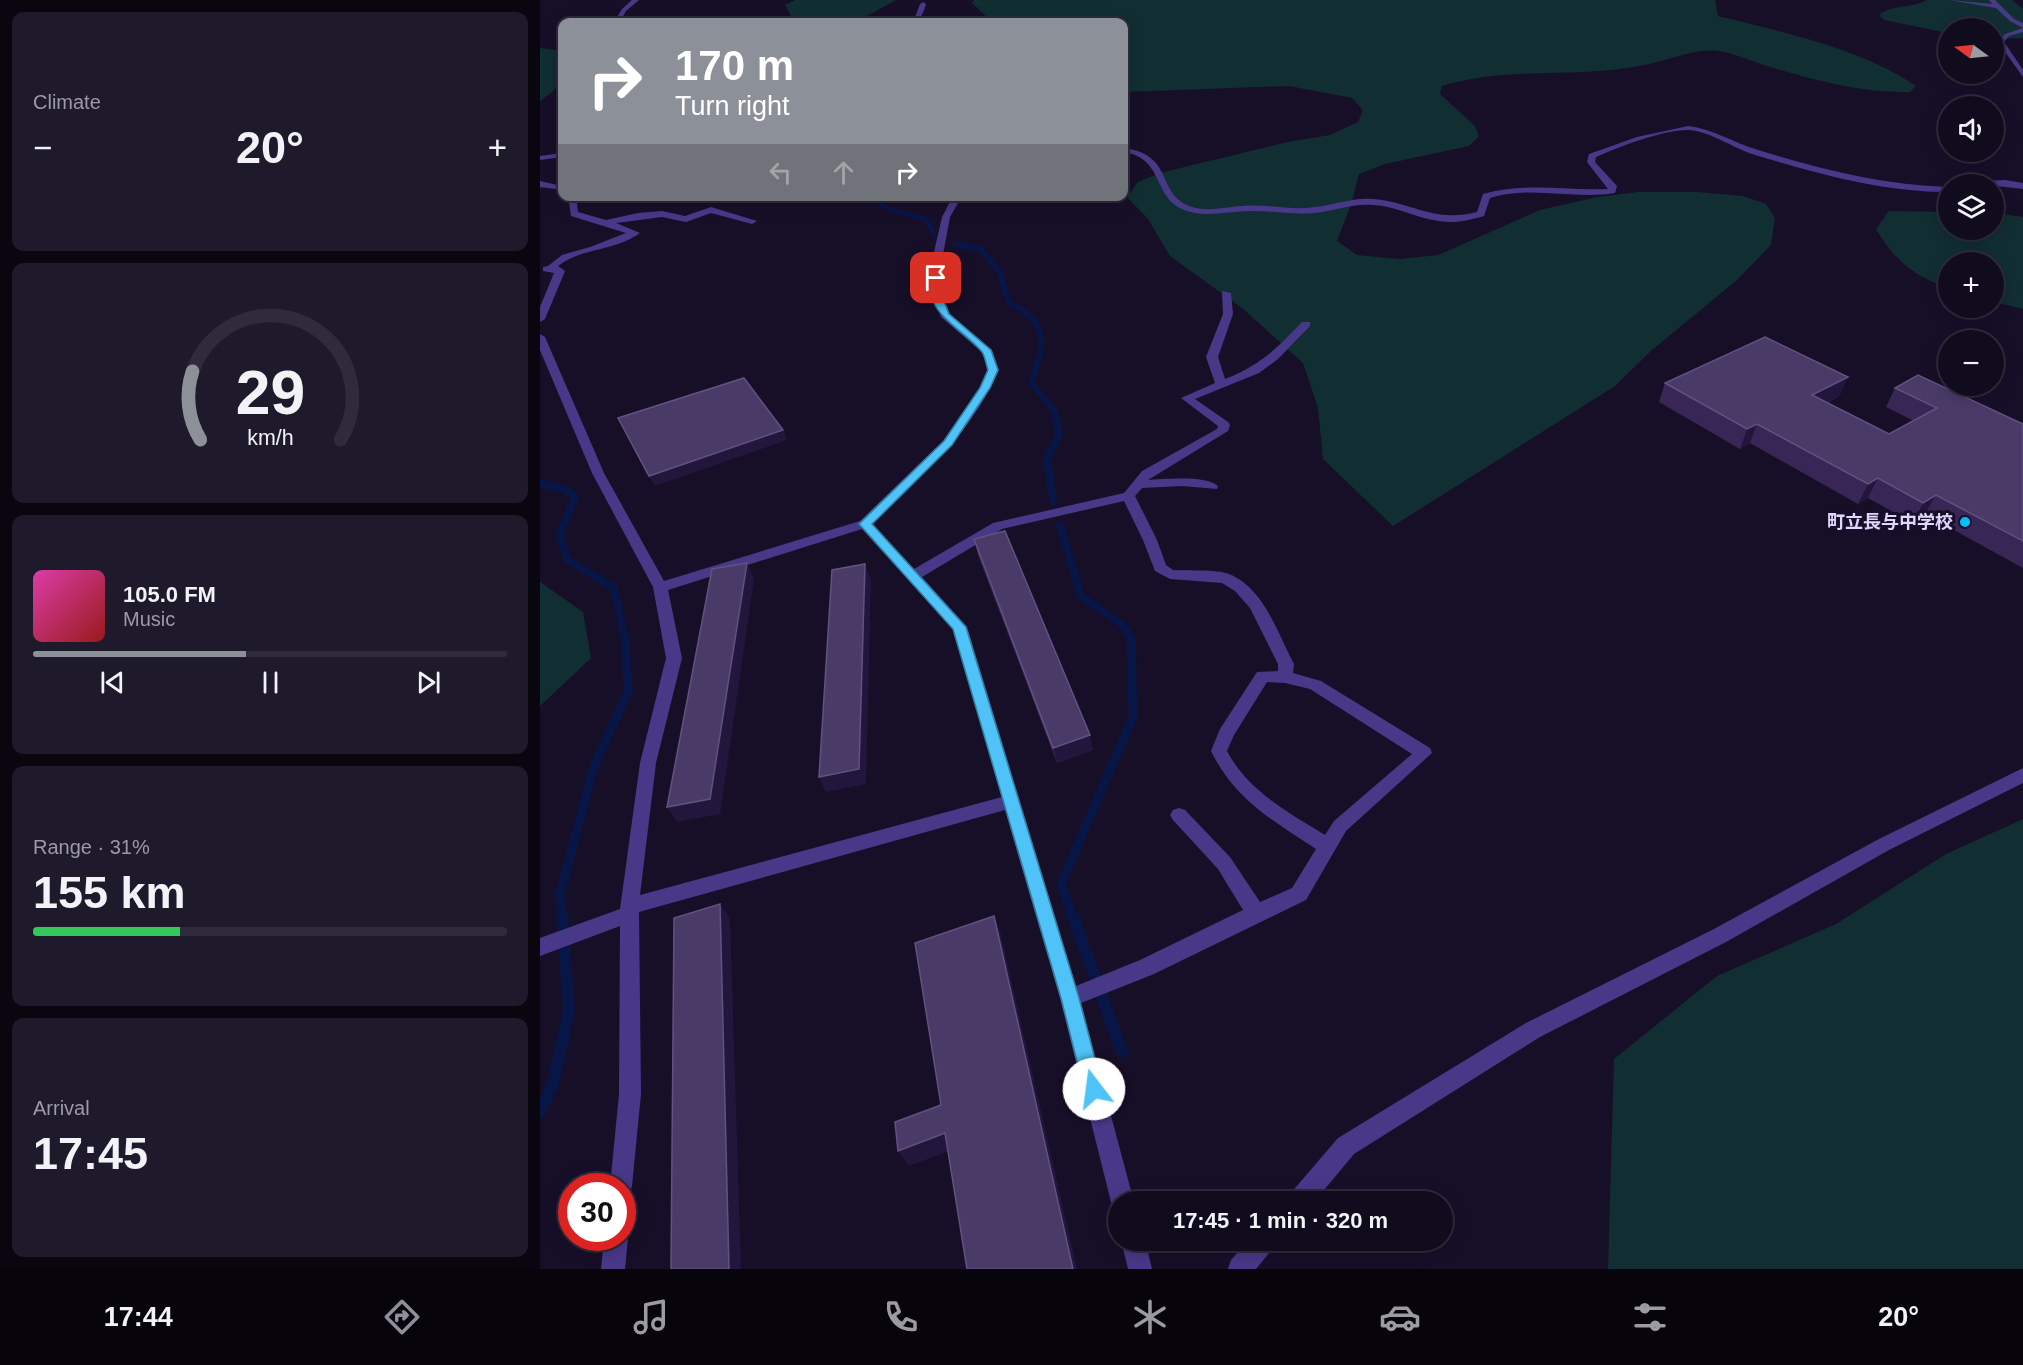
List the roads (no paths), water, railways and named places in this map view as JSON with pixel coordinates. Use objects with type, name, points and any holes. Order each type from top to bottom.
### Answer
[{"type":"street","points":[[619,18],[636,0]]},
{"type":"street","points":[[1952,0],[1997,6]]},
{"type":"street","points":[[1992,0],[2023,28],[2007,34],[2001,42],[2023,75]]},
{"type":"street","points":[[915,18],[923,4]]},
{"type":"street","points":[[2012,59],[2023,60]]},
{"type":"street","points":[[1128,151],[1144,153],[1154,163],[1163,179],[1165,190],[1173,200],[1189,209],[1204,211],[1250,207],[1306,211],[1347,203],[1374,202],[1401,207],[1433,219],[1467,219],[1481,214],[1486,196],[1497,192],[1531,189],[1592,193],[1612,190],[1613,186],[1592,162],[1592,156],[1605,149],[1682,128],[1710,133],[1749,150],[1861,178],[1905,187],[1938,189]]},
{"type":"street","points":[[540,158],[558,156]]},
{"type":"street","points":[[540,166],[550,157]]},
{"type":"street","points":[[2004,183],[2023,186]]},
{"type":"street","points":[[540,184],[558,188]]},
{"type":"street","points":[[545,269],[565,256],[598,248],[635,232],[574,214],[573,201]]},
{"type":"street","points":[[660,587],[865,524],[948,443],[985,388],[993,370],[987,352],[945,315],[936,291],[936,265],[946,217],[955,201]]},
{"type":"street","points":[[606,224],[638,216],[662,214],[686,219],[701,208],[752,221]]},
{"type":"street","points":[[540,319],[560,271],[545,269]]},
{"type":"street","points":[[540,285],[556,281]]},
{"type":"street","points":[[1222,385],[1212,357],[1228,314],[1226,293]]},
{"type":"street","points":[[913,576],[998,526],[1128,496],[1146,474],[1222,431],[1224,425],[1187,398],[1255,371],[1274,357],[1306,324]]},
{"type":"street","points":[[540,338],[598,474],[660,587],[674,658],[648,763],[629,910],[630,1094],[622,1173]]},
{"type":"street","points":[[1138,484],[1182,482],[1212,486]]},
{"type":"street","points":[[1128,496],[1150,540],[1160,568],[1170,574],[1225,578],[1240,588],[1256,605],[1286,664],[1285,677]]},
{"type":"street","points":[[865,524],[960,627],[1012,801],[1075,997],[1120,1191]]},
{"type":"street","points":[[1075,997],[1120,979],[1299,894],[1328,847],[1340,826],[1424,753],[1315,685],[1285,677],[1263,676],[1226,733],[1219,751],[1226,768],[1245,789],[1271,810],[1328,847]]},
{"type":"street","points":[[1307,1191],[1346,1146],[1533,1030],[1719,936],[1883,845],[2023,775]]},
{"type":"street","points":[[547,944],[629,910],[1012,801]]},
{"type":"street","points":[[1179,814],[1224,863],[1256,913]]},
{"type":"street","points":[[613,1269],[615,1251]]},
{"type":"street","points":[[1136,1251],[1140,1269]]},
{"type":"street","points":[[1240,1269],[1256,1251]]},
{"type":"waterway","points":[[875,201],[894,211],[926,219],[934,235]]},
{"type":"waterway","points":[[954,244],[967,246]]},
{"type":"waterway","points":[[959,245],[981,249],[1000,273],[1009,303],[1032,318],[1038,327],[1041,347],[1031,383],[1055,412],[1056,420]]},
{"type":"waterway","points":[[1053,501],[1047,459],[1059,435],[1056,419]]},
{"type":"waterway","points":[[540,483],[566,490],[575,497],[559,536],[568,560],[614,588],[625,640]]},
{"type":"waterway","points":[[1060,525],[1081,596],[1124,626],[1131,640]]},
{"type":"waterway","points":[[562,918],[560,894],[594,766],[628,692],[625,638]]},
{"type":"waterway","points":[[1073,918],[1061,884],[1133,717],[1131,638]]},
{"type":"waterway","points":[[540,1111],[553,1084],[569,1010],[562,916]]},
{"type":"waterway","points":[[1073,916],[1122,1052]]},
{"type":"place","name":"町立長与中学校","points":[[1965,522]]}]
